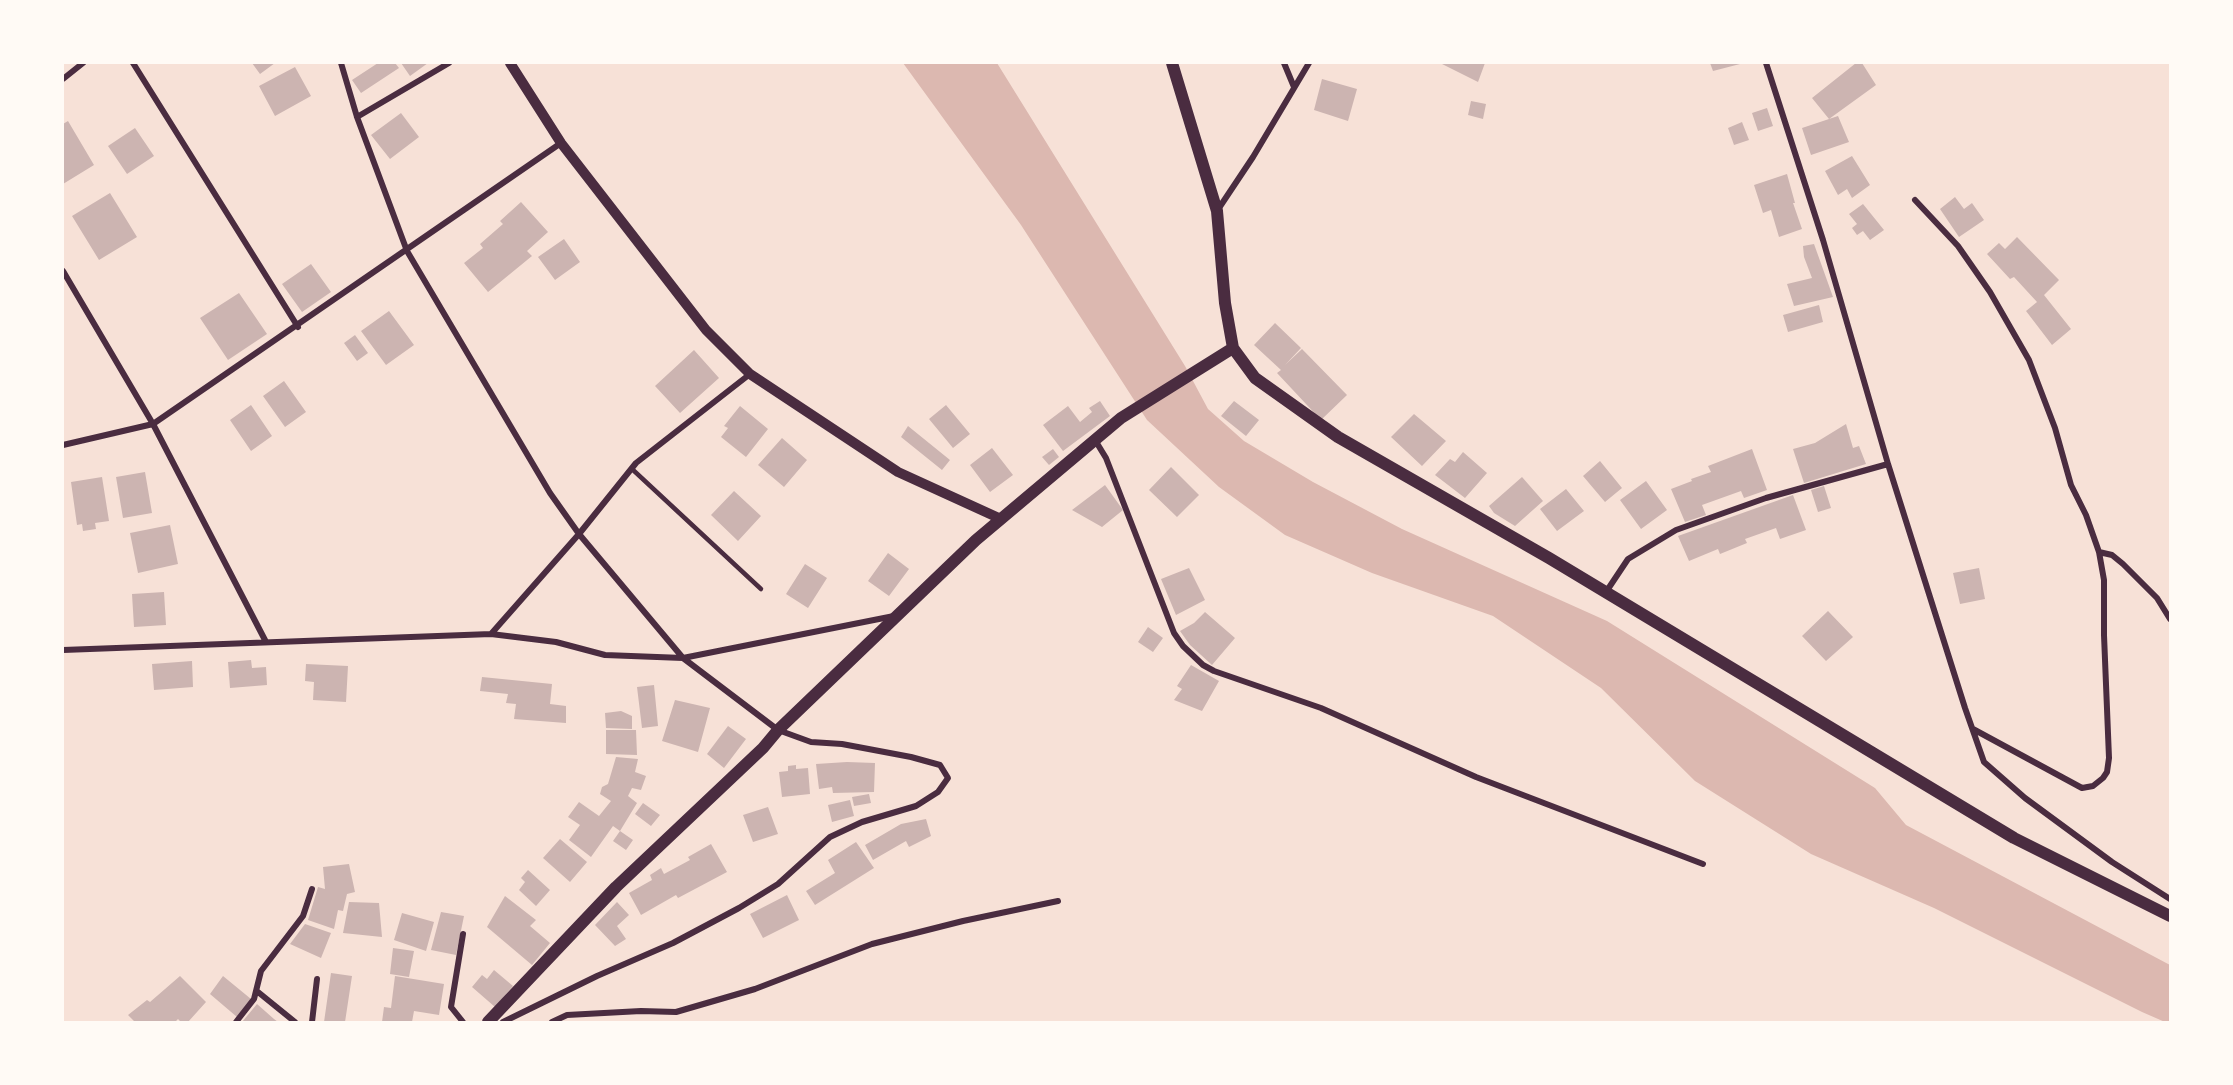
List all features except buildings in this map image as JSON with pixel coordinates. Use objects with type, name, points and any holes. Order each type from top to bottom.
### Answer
[{"type":"main road","points":[[1172,63],[1217,211],[1225,303],[1233,348],[1255,378],[1338,437],[1605,593],[2014,838],[2170,916]]},
{"type":"main road","points":[[488,1022],[616,887],[763,748],[778,730],[896,616],[1001,519],[1121,418],[1233,348]]},
{"type":"street","points":[[63,79],[83,63]]},
{"type":"street","points":[[133,63],[298,327]]},
{"type":"street","points":[[341,63],[357,117],[407,251],[550,493],[579,534],[683,658],[778,730],[811,742],[842,744],[930,762],[939,765],[948,778],[938,792],[916,806],[862,822],[830,837],[778,884],[739,908],[673,944],[597,976],[503,1022]]},
{"type":"street","points":[[357,117],[449,63]]},
{"type":"street","points":[[510,63],[561,143],[706,330],[750,374],[898,472],[1001,519]]},
{"type":"street","points":[[1284,63],[1294,87]]},
{"type":"street","points":[[1217,211],[1253,157],[1309,63]]},
{"type":"street","points":[[1766,63],[1823,240],[1888,464],[1984,762],[2025,798],[2112,862],[2170,899]]},
{"type":"street","points":[[63,445],[153,424],[298,327],[561,143]]},
{"type":"street","points":[[1915,200],[1958,246],[2011,326],[2043,394],[2071,485],[2086,515],[2099,552],[2104,580],[2109,758],[2107,772],[2103,778],[2093,786],[2082,788],[1973,729]]},
{"type":"street","points":[[63,271],[153,424],[266,642]]},
{"type":"street","points":[[490,634],[579,534],[636,463],[750,374]]},
{"type":"street","points":[[1095,440],[1106,458],[1174,633],[1183,646],[1203,665],[1321,708],[1476,777],[1703,864]]},
{"type":"street","points":[[1605,593],[1628,559],[1676,530],[1766,498],[1888,464]]},
{"type":"street","points":[[2099,552],[2112,555],[2122,564],[2157,598],[2170,619]]},
{"type":"street","points":[[63,650],[490,634],[556,642],[605,655],[683,658],[896,616]]},
{"type":"street","points":[[236,1022],[258,992],[261,971],[303,916],[312,889]]},
{"type":"street","points":[[552,1022],[567,1015],[641,1011],[676,1012],[755,989],[872,944],[963,921],[1058,901]]},
{"type":"street","points":[[463,934],[452,1007],[463,1022]]},
{"type":"street","points":[[312,1022],[317,980]]},
{"type":"street","points":[[258,992],[295,1022]]},
{"type":"lane","points":[[632,469],[761,589]]},
{"type":"shaded area","points":[[903,63],[997,63],[1185,366],[1208,409],[1244,441],[1313,482],[1402,529],[1607,621],[1875,788],[1906,825],[2170,965],[2170,1022],[2142,1012],[1934,908],[1811,854],[1695,781],[1601,688],[1493,616],[1372,573],[1285,535],[1219,487],[1147,420],[1021,225]]}]
